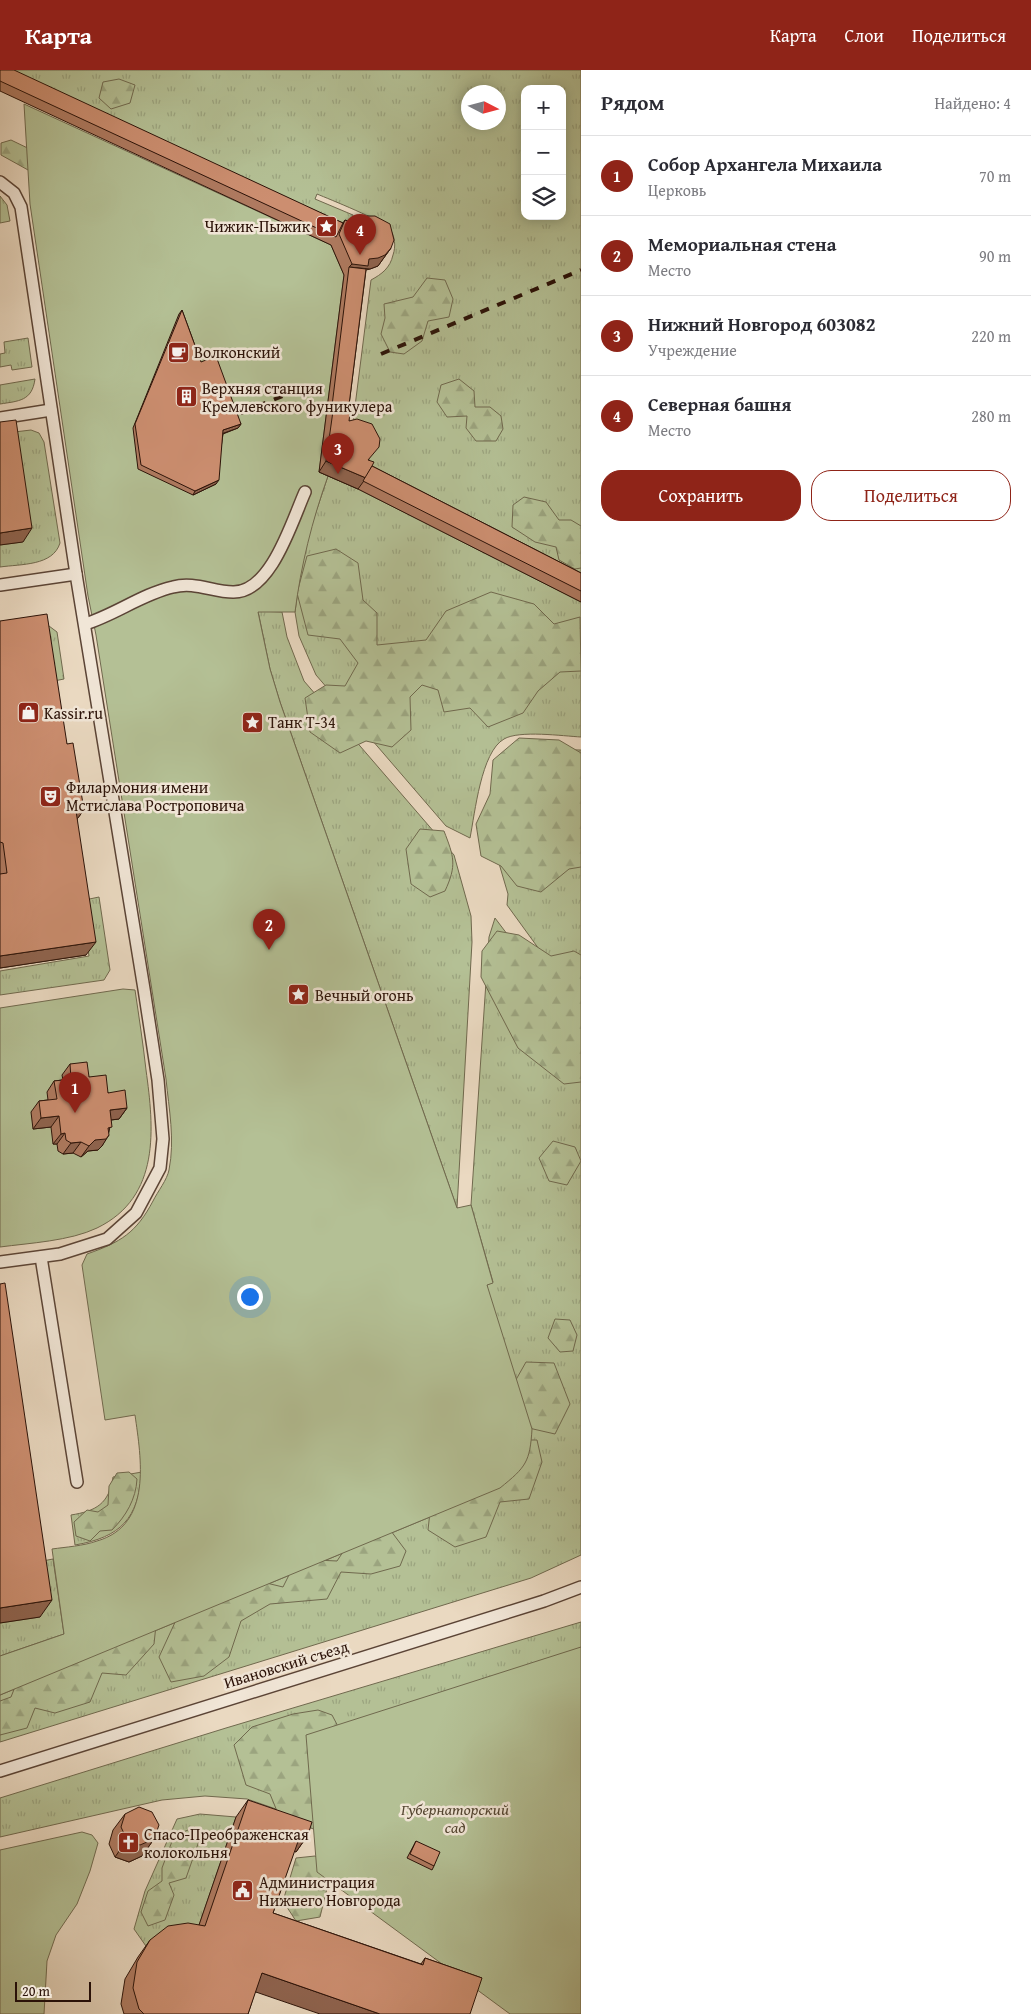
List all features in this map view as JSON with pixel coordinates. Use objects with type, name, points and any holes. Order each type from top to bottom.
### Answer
[{"type":"lane","points":[[0,182],[14,193],[21,207],[76,574],[147,1007],[158,1080],[163,1139],[160,1168],[136,1213],[107,1239],[60,1254],[0,1262]]},
{"type":"lane","points":[[0,418],[51,410]]},
{"type":"lane","points":[[85,624],[174,586],[203,585],[232,592],[246,591],[259,582],[270,569],[305,492]]},
{"type":"lane","points":[[0,585],[76,574]]},
{"type":"lane","points":[[41,1257],[77,1482]]},
{"type":"lane","name":"Ивановский съезд","points":[[0,1771],[544,1601],[581,1587]]},
{"type":"green space","points":[[0,70],[581,70],[581,583],[367,465],[372,449],[352,430],[371,280],[382,273],[390,264],[394,248],[394,238],[386,225],[317,194],[315,199],[353,215],[352,231]]},
{"type":"green space","points":[[119,79],[135,85],[130,103],[111,109],[99,98],[103,82]]},
{"type":"green space","points":[[24,104],[331,245],[344,275],[319,472],[328,476],[308,543],[300,577],[295,612],[258,612],[270,669],[280,702],[457,1208],[471,1205],[493,1283],[487,1285],[532,1429],[530,1449],[525,1463],[516,1475],[500,1488],[0,1695],[0,1656],[64,1634],[52,1549],[92,1543],[115,1533],[127,1521],[135,1505],[139,1488],[140,1470],[135,1415],[105,1420],[82,1265],[87,1254],[109,1245],[134,1229],[147,1212],[166,1178],[171,1159],[171,1124],[166,1079],[96,635],[88,596],[30,204]]},
{"type":"green space","points":[[11,140],[71,169],[66,191],[1,155],[1,143]]},
{"type":"green space","points":[[0,196],[7,205],[10,221],[0,223]]},
{"type":"green space","points":[[427,278],[445,280],[453,299],[449,317],[428,321],[422,341],[404,354],[390,352],[381,334],[385,318],[384,304],[413,297]]},
{"type":"green space","points":[[28,338],[32,367],[12,370],[11,365],[0,367],[0,354],[5,353],[4,342]]},
{"type":"green space","points":[[35,379],[31,392],[24,399],[0,404],[0,385]]},
{"type":"green space","points":[[459,379],[474,391],[475,407],[490,407],[501,416],[503,429],[496,441],[476,441],[466,428],[467,416],[447,417],[437,402],[441,385]]},
{"type":"green space","points":[[31,430],[39,433],[44,442],[60,543],[51,556],[43,560],[0,567],[0,545],[22,542],[6,433]]},
{"type":"green space","points":[[328,476],[358,489],[581,602],[581,737],[541,734],[520,735],[504,739],[496,746],[484,769],[470,838],[446,826],[316,675],[299,636],[295,612],[300,574],[308,536]]},
{"type":"green space","points":[[524,497],[546,502],[559,520],[571,520],[581,526],[581,568],[575,569],[559,560],[556,547],[535,542],[512,527],[513,505]]},
{"type":"green space","points":[[336,549],[358,563],[363,600],[377,613],[377,645],[426,640],[446,611],[491,592],[534,604],[554,624],[580,617],[581,671],[560,672],[538,691],[523,713],[488,727],[470,708],[444,712],[438,690],[422,685],[410,697],[411,730],[392,747],[366,741],[340,753],[310,732],[305,698],[326,685],[345,686],[358,663],[340,639],[308,635],[297,593],[307,556]]},
{"type":"green space","points":[[258,611],[282,612],[287,637],[304,681],[454,855],[471,916],[472,942],[457,1208],[280,702],[270,669]]},
{"type":"green space","points":[[49,626],[57,632],[64,679],[49,682],[40,627]]},
{"type":"green space","points":[[519,738],[559,740],[581,753],[581,867],[569,869],[541,892],[517,886],[501,866],[481,856],[476,824],[490,794],[493,760]]},
{"type":"green space","points":[[520,749],[581,750],[581,1007],[507,905],[508,894],[495,850]]},
{"type":"green space","points":[[420,829],[444,831],[453,861],[449,882],[445,891],[430,897],[411,884],[406,849]]},
{"type":"green space","points":[[99,897],[110,970],[104,980],[0,995],[0,971],[89,956],[80,901]]},
{"type":"green space","points":[[495,918],[581,1032],[581,1555],[531,1578],[0,1742],[0,1695],[500,1488],[487,1285],[493,1282],[471,1205],[489,937]]},
{"type":"green space","points":[[497,931],[519,935],[551,956],[574,951],[581,955],[581,1082],[564,1084],[518,1048],[481,977],[482,951]]},
{"type":"green space","points":[[123,989],[135,990],[149,1092],[151,1137],[143,1180],[133,1198],[118,1215],[97,1228],[62,1239],[0,1247],[0,1008]]},
{"type":"green space","points":[[553,1141],[575,1147],[581,1161],[567,1185],[549,1181],[539,1158]]},
{"type":"green space","points":[[555,1319],[570,1320],[577,1335],[573,1351],[560,1352],[548,1338]]},
{"type":"green space","points":[[526,1362],[554,1363],[570,1404],[555,1434],[520,1426],[513,1385]]},
{"type":"green space","points":[[510,1440],[537,1440],[542,1462],[529,1499],[500,1502],[486,1537],[455,1547],[428,1530],[430,1512]]},
{"type":"green space","points":[[129,1472],[137,1479],[135,1493],[126,1513],[117,1525],[112,1530],[100,1531],[90,1541],[76,1536],[74,1522],[87,1510],[98,1512],[108,1505],[109,1486],[117,1473]]},
{"type":"green space","points":[[142,1472],[136,1502],[131,1514],[124,1523],[104,1537],[75,1545],[71,1515],[88,1511],[100,1505],[108,1494],[113,1477]]},
{"type":"green space","points":[[391,1531],[406,1551],[400,1566],[371,1574],[341,1572],[327,1599],[270,1604],[241,1621],[229,1657],[204,1676],[171,1682],[159,1657],[177,1618],[258,1581],[283,1587],[291,1571],[316,1560],[337,1561],[349,1543]]},
{"type":"green space","points":[[53,1559],[64,1634],[0,1656],[0,1623],[40,1617],[32,1563]]},
{"type":"green space","points":[[581,1622],[581,1681],[302,1818],[247,1799],[205,1796],[162,1800],[0,1837],[0,1798]]},
{"type":"green space","points":[[156,1625],[154,1644],[126,1675],[102,1673],[90,1702],[55,1713],[35,1708],[27,1728],[0,1735],[0,1701],[11,1697],[24,1664]]},
{"type":"green space","name":"Губернаторский сад","points":[[581,1647],[581,2014],[510,2014],[317,1872],[306,1735]]},
{"type":"green space","points":[[318,1710],[332,1715],[351,1751],[324,1833],[279,1816],[270,1794],[246,1785],[234,1745],[252,1727],[293,1714]]},
{"type":"green space","points":[[200,1814],[236,1817],[193,1943],[148,1949],[134,1929],[145,1891],[177,1819]]},
{"type":"green space","points":[[195,1827],[199,1841],[186,1878],[169,1883],[174,1895],[165,1920],[148,1926],[141,1912],[148,1891],[162,1881],[162,1868],[174,1836]]},
{"type":"green space","points":[[82,1832],[92,1835],[98,1843],[90,1871],[77,1904],[56,1935],[47,1961],[44,2014],[0,2014],[0,1850]]},
{"type":"green space","points":[[315,1856],[331,1872],[320,1917],[296,1921],[283,1901],[296,1858]]},
{"type":"building","points":[[0,70],[14,70],[343,223],[336,237],[0,81]]},
{"type":"building","points":[[367,216],[375,216],[390,224],[394,240],[391,248],[385,255],[369,259],[368,266],[352,264],[339,234],[345,220],[355,224]]},
{"type":"building","points":[[349,267],[366,269],[348,413],[333,411],[331,414]]},
{"type":"building","name":"Верхняя станция Кремлевского фуникулера","points":[[182,310],[201,362],[216,356],[241,424],[223,430],[219,480],[195,491],[141,465],[135,424]]},
{"type":"building","points":[[333,411],[350,413],[349,421],[357,419],[372,424],[380,439],[379,447],[368,460],[374,462],[366,478],[326,461]]},
{"type":"building","points":[[16,420],[32,528],[0,533],[0,422]]},
{"type":"building","points":[[372,466],[581,573],[581,591],[363,481]]},
{"type":"building","points":[[47,614],[67,744],[73,743],[84,810],[76,811],[96,942],[0,956],[0,874],[7,873],[3,843],[0,842],[0,621]]},
{"type":"building","points":[[87,1062],[89,1077],[106,1075],[108,1093],[125,1090],[127,1108],[110,1110],[112,1127],[108,1128],[109,1135],[106,1139],[95,1140],[89,1146],[81,1142],[71,1143],[66,1140],[65,1133],[61,1134],[59,1116],[41,1118],[39,1101],[57,1099],[54,1081],[71,1079],[70,1064]]},
{"type":"building","points":[[5,1283],[52,1600],[0,1608],[0,1284]]},
{"type":"building","name":"Администрация Нижнего Новгорода","points":[[248,1800],[312,1822],[308,1835],[301,1833],[273,1913],[423,1965],[425,1958],[482,1978],[470,2014],[380,2014],[262,1973],[248,2014],[144,2014],[139,2009],[133,1988],[137,1962],[150,1940],[168,1926],[188,1923],[205,1926]]},
{"type":"building","points":[[139,1807],[152,1812],[159,1825],[154,1839],[140,1845],[127,1840],[121,1827],[125,1814]]},
{"type":"building","points":[[416,1841],[440,1852],[434,1866],[410,1854]]},
{"type":"railway","points":[[381,354],[581,270]]},
{"type":"railway","points":[[224,420],[302,388]]},
{"type":"place","name":"Чижик-Пыжик","points":[[326,226]]},
{"type":"place","name":"Северная башня","points":[[360,255]]},
{"type":"place","name":"Волконский","points":[[178,352]]},
{"type":"place","name":"Верхняя станция Кремлевского фуникулера","points":[[186,397]]},
{"type":"place","name":"Нижний Новгород 603082","points":[[338,474]]},
{"type":"place","name":"Kassir.ru","points":[[28,713]]},
{"type":"place","name":"Танк Т-34","points":[[252,722]]},
{"type":"place","name":"Филармония имени Мстислава Ростроповича","points":[[50,796]]},
{"type":"place","name":"Мемориальная стена","points":[[269,950]]},
{"type":"place","name":"Вечный огонь","points":[[299,995]]},
{"type":"place","name":"Собор Архангела Михаила","points":[[75,1113]]},
{"type":"place","name":"Спасо-Преображенская колокольня","points":[[128,1843]]},
{"type":"place","name":"Администрация Нижнего Новгорода","points":[[243,1891]]}]
